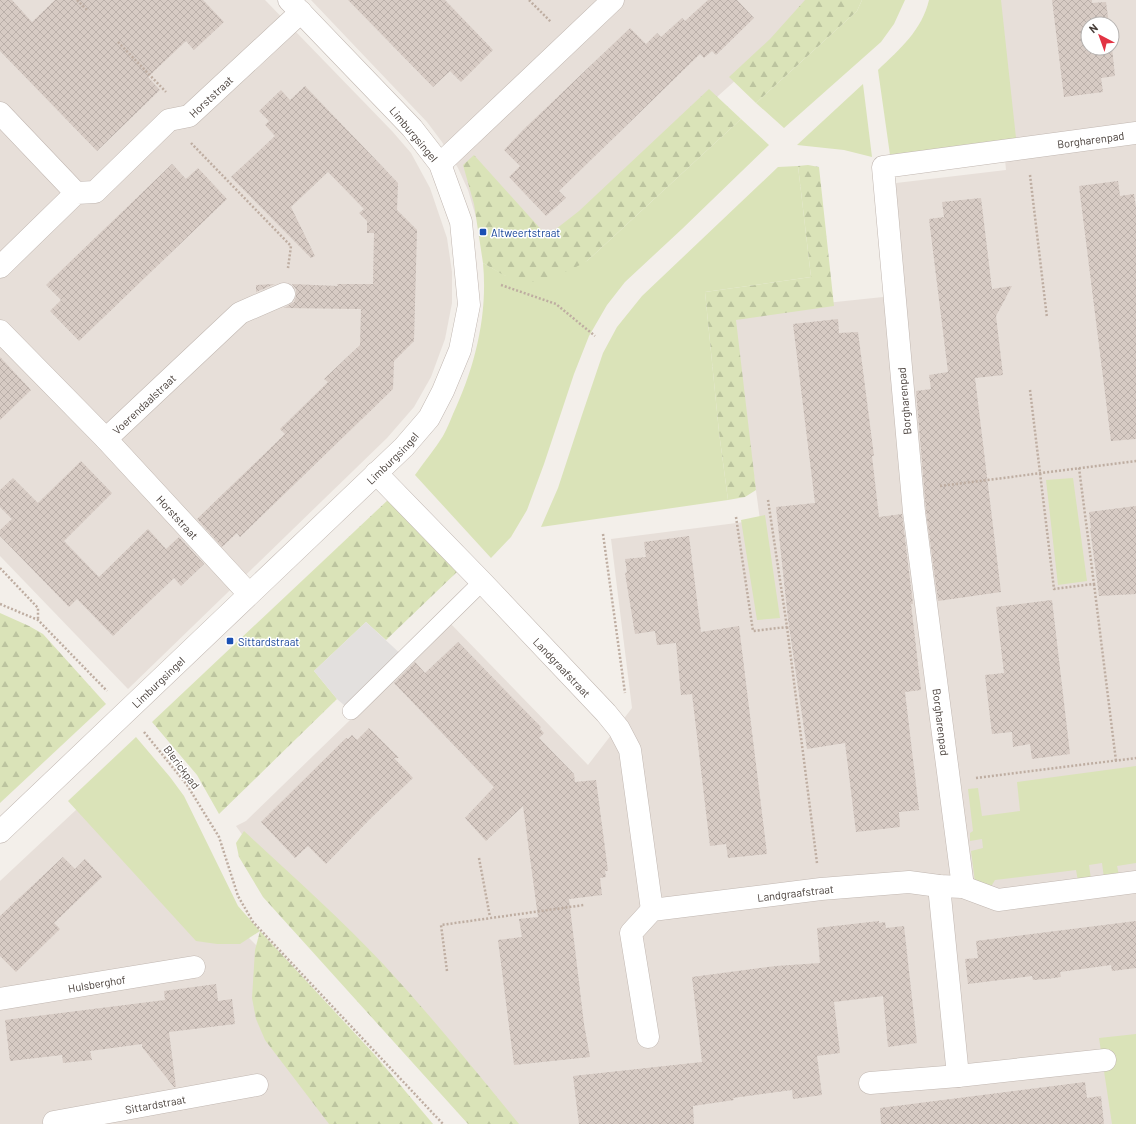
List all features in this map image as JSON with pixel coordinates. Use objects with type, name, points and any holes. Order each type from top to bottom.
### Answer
[{"type":"street","points":[[440,164],[613,0]]},
{"type":"street","name":"Limburgsingel","points":[[0,832],[404,447],[429,418],[443,391],[460,350],[469,306],[461,222],[440,164],[412,128],[295,6]]},
{"type":"street","name":"Horststraat","points":[[76,193],[95,192],[169,120],[189,116],[295,6]]},
{"type":"street","points":[[0,113],[76,193],[0,267]]},
{"type":"street","name":"Borgharenpad","points":[[963,887],[914,512],[883,167],[1136,134]]},
{"type":"street","name":"Voerendaalstraat","points":[[0,331],[106,439],[240,313],[284,294]]},
{"type":"street","name":"Horststraat","points":[[106,439],[249,594]]},
{"type":"street","name":"Landgraafstraat","points":[[376,474],[482,582],[606,713],[619,729],[630,750],[652,910],[821,888],[909,882],[939,886],[963,887],[998,900],[1136,882]]},
{"type":"street","points":[[939,886],[958,1076]]},
{"type":"street","points":[[648,1037],[632,933],[652,910]]},
{"type":"street","name":"Hulsberghof","points":[[0,999],[194,967]]},
{"type":"street","points":[[870,1083],[958,1076],[1105,1060]]},
{"type":"street","name":"Sittardstraat","points":[[51,1123],[257,1085]]},
{"type":"lane","points":[[351,711],[482,582]]},
{"type":"path","points":[[77,0],[87,10]]},
{"type":"path","points":[[118,42],[189,116]]},
{"type":"path","points":[[190,141],[291,246],[284,294]]},
{"type":"path","points":[[1026,148],[1047,318]]},
{"type":"path","points":[[501,284],[556,304],[595,336]]},
{"type":"path","points":[[1030,390],[1054,588],[1094,584]]},
{"type":"path","points":[[912,482],[936,487],[1136,460]]},
{"type":"path","points":[[1079,468],[1116,761]]},
{"type":"path","points":[[768,500],[787,627],[821,888]]},
{"type":"path","points":[[736,516],[753,631],[787,627]]},
{"type":"path","points":[[603,534],[626,693],[606,713]]},
{"type":"path","points":[[0,568],[38,608],[38,620]]},
{"type":"path","points":[[0,604],[38,620],[128,711]]},
{"type":"path","name":"Blerickpad","points":[[128,711],[187,785],[219,837],[238,896],[252,922],[443,1124]]},
{"type":"path","points":[[949,782],[1136,758]]},
{"type":"path","points":[[479,858],[490,917]]},
{"type":"path","points":[[447,971],[441,925],[584,905]]},
{"type":"shaded area","points":[[0,0],[265,0],[392,131],[411,153],[430,188],[447,238],[452,272],[452,303],[445,339],[431,377],[414,407],[387,438],[128,689],[0,556]]},
{"type":"shaded area","points":[[311,0],[815,0],[746,71],[524,269],[476,217],[468,190],[458,168],[442,142],[427,122]]},
{"type":"shaded area","points":[[991,0],[1136,0],[1136,1124],[508,1124],[246,840],[236,826],[246,821],[450,623],[588,765],[632,708],[611,539],[760,520],[732,313],[902,295],[890,194],[896,183],[1006,170]]},
{"type":"shaded area","points":[[366,622],[404,657],[351,711],[337,699],[314,671]]},
{"type":"shaded area","points":[[77,809],[246,935],[260,949],[334,1124],[0,1124],[0,881]]},
{"type":"green space","points":[[805,0],[862,0],[857,11],[756,103],[729,77],[770,39]]},
{"type":"green space","points":[[862,0],[905,0],[894,24],[881,42],[784,128],[756,103],[857,11]]},
{"type":"green space","points":[[929,0],[1001,0],[1016,138],[890,155],[878,70],[902,47],[916,30],[926,11]]},
{"type":"green space","points":[[863,84],[872,157],[844,150],[797,145]]},
{"type":"green space","points":[[709,89],[741,119],[587,261],[556,276],[529,282],[522,282],[512,279],[483,263],[474,204],[463,165],[474,155],[547,236],[579,211]]},
{"type":"green space","points":[[741,119],[769,145],[625,282],[607,305],[589,336],[574,374],[527,510],[511,537],[491,558],[415,475],[437,446],[468,378],[482,321],[484,302],[483,263],[506,276],[587,261]]},
{"type":"green space","points":[[808,165],[819,167],[834,306],[736,320],[756,490],[745,497],[728,500],[719,432],[705,292],[811,277],[798,166]]},
{"type":"green space","points":[[798,166],[811,277],[705,292],[719,432],[728,500],[541,527],[558,488],[603,353],[617,327],[642,296],[778,167]]},
{"type":"green space","points":[[1073,478],[1087,581],[1058,585],[1046,480]]},
{"type":"green space","points":[[390,498],[458,571],[386,640],[366,622],[314,671],[337,699],[219,814],[197,775],[152,722]]},
{"type":"green space","points":[[765,515],[780,618],[757,620],[741,520]]},
{"type":"green space","points":[[0,613],[43,634],[106,704],[0,803]]},
{"type":"green space","points":[[136,737],[184,796],[238,906],[260,931],[240,944],[217,944],[196,941],[68,801]]},
{"type":"green space","points":[[1136,766],[1136,863],[1117,866],[1119,875],[1104,878],[1102,863],[1089,865],[1091,879],[1078,881],[1076,870],[995,880],[989,890],[975,882],[971,851],[983,848],[982,839],[970,841],[970,833],[973,831],[968,789],[978,788],[982,816],[1020,811],[1017,782]]},
{"type":"green space","points":[[244,831],[333,914],[384,965],[436,1023],[519,1124],[468,1124],[263,897],[239,857],[236,843]]},
{"type":"green space","points":[[260,931],[374,1054],[433,1124],[329,1124],[265,1040],[256,1019],[252,998],[255,950]]},
{"type":"green space","points":[[1136,1034],[1136,1124],[1112,1124],[1099,1038]]},
{"type":"building","points":[[0,0],[12,0],[32,22],[55,0],[203,0],[224,22],[194,50],[186,41],[148,77],[160,90],[97,151],[0,51]]},
{"type":"building","points":[[348,0],[445,0],[493,50],[461,82],[450,71],[433,87]]},
{"type":"building","points":[[708,0],[737,0],[754,18],[716,55],[712,51],[704,58],[700,54],[559,191],[566,198],[546,216],[509,177],[520,166],[504,150],[630,28],[646,44],[657,33],[661,37],[682,18],[685,21]]},
{"type":"building","points":[[1052,0],[1092,0],[1092,3],[1106,2],[1108,16],[1080,16],[1080,56],[1113,56],[1115,76],[1101,78],[1103,92],[1064,97]]},
{"type":"building","points":[[305,86],[398,183],[397,210],[417,230],[414,341],[394,361],[393,389],[240,537],[237,533],[222,547],[197,519],[285,434],[280,429],[328,382],[324,379],[360,345],[361,309],[284,308],[294,302],[296,296],[296,289],[292,284],[338,286],[337,284],[373,284],[374,233],[367,233],[367,221],[359,213],[364,209],[328,172],[291,207],[315,256],[311,258],[231,177],[275,136],[265,125],[269,121],[259,111],[281,90],[290,100]]},
{"type":"building","points":[[172,164],[186,179],[198,168],[227,199],[79,341],[50,311],[61,300],[46,285]]},
{"type":"building","points":[[1118,181],[1120,196],[1134,194],[1136,208],[1136,439],[1111,441],[1079,186]]},
{"type":"building","points":[[981,198],[992,289],[1012,286],[996,316],[1003,375],[975,378],[1001,592],[938,601],[926,511],[916,391],[931,389],[929,375],[948,372],[929,219],[944,217],[942,202]]},
{"type":"building","points":[[275,284],[256,292],[256,285]]},
{"type":"building","points":[[838,319],[839,333],[858,332],[874,456],[872,456],[879,517],[902,514],[913,604],[911,604],[921,690],[905,692],[919,810],[899,812],[900,827],[856,832],[845,743],[807,749],[788,619],[776,507],[815,503],[793,324]]},
{"type":"building","points":[[0,357],[31,390],[0,420]]},
{"type":"building","points":[[81,461],[112,493],[64,541],[99,577],[148,529],[166,549],[179,537],[204,564],[181,586],[174,578],[113,636],[77,599],[69,607],[0,536],[0,530],[12,519],[0,507],[0,490],[13,478],[38,503]]},
{"type":"building","points":[[1136,506],[1136,594],[1099,596],[1089,512]]},
{"type":"building","points":[[689,536],[701,632],[739,626],[767,854],[728,858],[726,844],[710,846],[692,694],[681,695],[676,643],[657,645],[655,631],[635,634],[625,573],[627,572],[625,559],[646,557],[644,542]]},
{"type":"building","points":[[1052,600],[1070,754],[1032,759],[1030,744],[1013,747],[1012,732],[992,734],[985,675],[1004,673],[996,607]]},
{"type":"building","points":[[458,642],[541,727],[540,729],[544,733],[539,738],[574,774],[575,782],[596,780],[608,871],[605,871],[606,877],[600,878],[602,895],[569,899],[584,1024],[590,1057],[514,1065],[498,940],[522,937],[519,919],[538,917],[523,806],[486,841],[465,818],[494,787],[394,683],[415,662],[425,673]]},
{"type":"building","points":[[369,728],[399,758],[394,758],[413,778],[326,864],[308,846],[295,858],[261,822],[346,738],[348,739],[352,735],[357,740]]},
{"type":"building","points":[[63,857],[75,869],[85,859],[102,877],[54,923],[60,929],[16,972],[0,956],[0,916]]},
{"type":"building","points":[[879,921],[879,923],[885,922],[886,928],[904,926],[917,1043],[888,1047],[883,996],[834,1002],[840,1053],[817,1056],[822,1095],[793,1099],[792,1090],[733,1098],[734,1100],[693,1106],[694,1124],[579,1124],[573,1076],[702,1062],[692,977],[776,966],[820,963],[817,928]]},
{"type":"building","points":[[1136,921],[1136,968],[1112,971],[1111,965],[1060,972],[1061,977],[1047,979],[1033,980],[1032,976],[968,984],[965,959],[978,958],[976,941]]},
{"type":"building","points":[[216,984],[218,1001],[232,999],[235,1024],[169,1032],[176,1087],[174,1087],[142,1047],[142,1044],[90,1051],[92,1060],[63,1063],[62,1055],[10,1061],[5,1020],[165,1000],[164,991]]},
{"type":"building","points":[[1085,1082],[1087,1098],[1101,1096],[1104,1124],[881,1124],[880,1108]]},
{"type":"place","name":"Altweertstraat","points":[[483,232]]},
{"type":"place","name":"Sittardstraat","points":[[230,641]]}]
